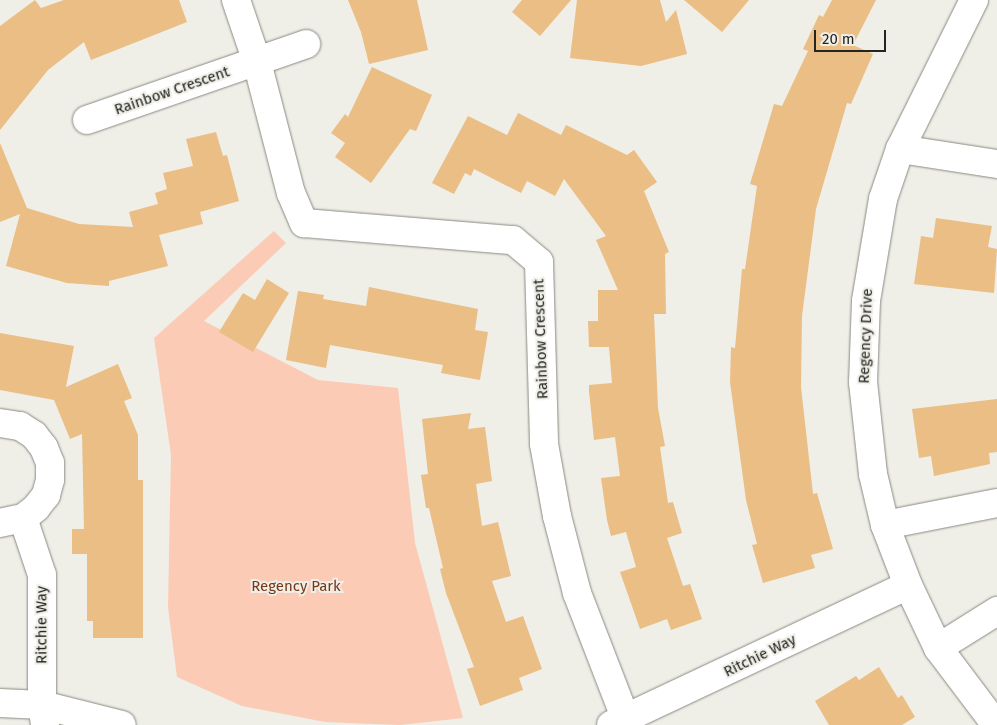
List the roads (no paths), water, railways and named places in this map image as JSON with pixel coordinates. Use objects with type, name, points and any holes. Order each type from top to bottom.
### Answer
[{"type":"street","name":"Rainbow Crescent","points":[[236,0],[256,62],[291,193],[304,223],[513,240],[539,262],[544,444],[557,516],[577,592],[621,723]]},
{"type":"street","name":"Regency Drive","points":[[974,0],[900,149],[883,199],[866,301],[863,382],[873,474],[885,525],[908,585],[938,648],[996,725]]},
{"type":"street","name":"Rainbow Crescent","points":[[87,120],[306,44]]},
{"type":"street","points":[[900,149],[997,164]]},
{"type":"street","name":"Ritchie Way","points":[[0,423],[20,426],[34,435],[44,448],[50,463],[50,480],[46,495],[12,521],[42,576],[43,715]]},
{"type":"street","points":[[885,525],[997,503]]},
{"type":"street","name":"Ritchie Way","points":[[621,723],[908,585]]},
{"type":"street","points":[[938,648],[997,611]]},
{"type":"street","points":[[0,703],[43,715],[122,725]]},
{"type":"park label","name":"Regency Park","points":[[296,587]]}]
